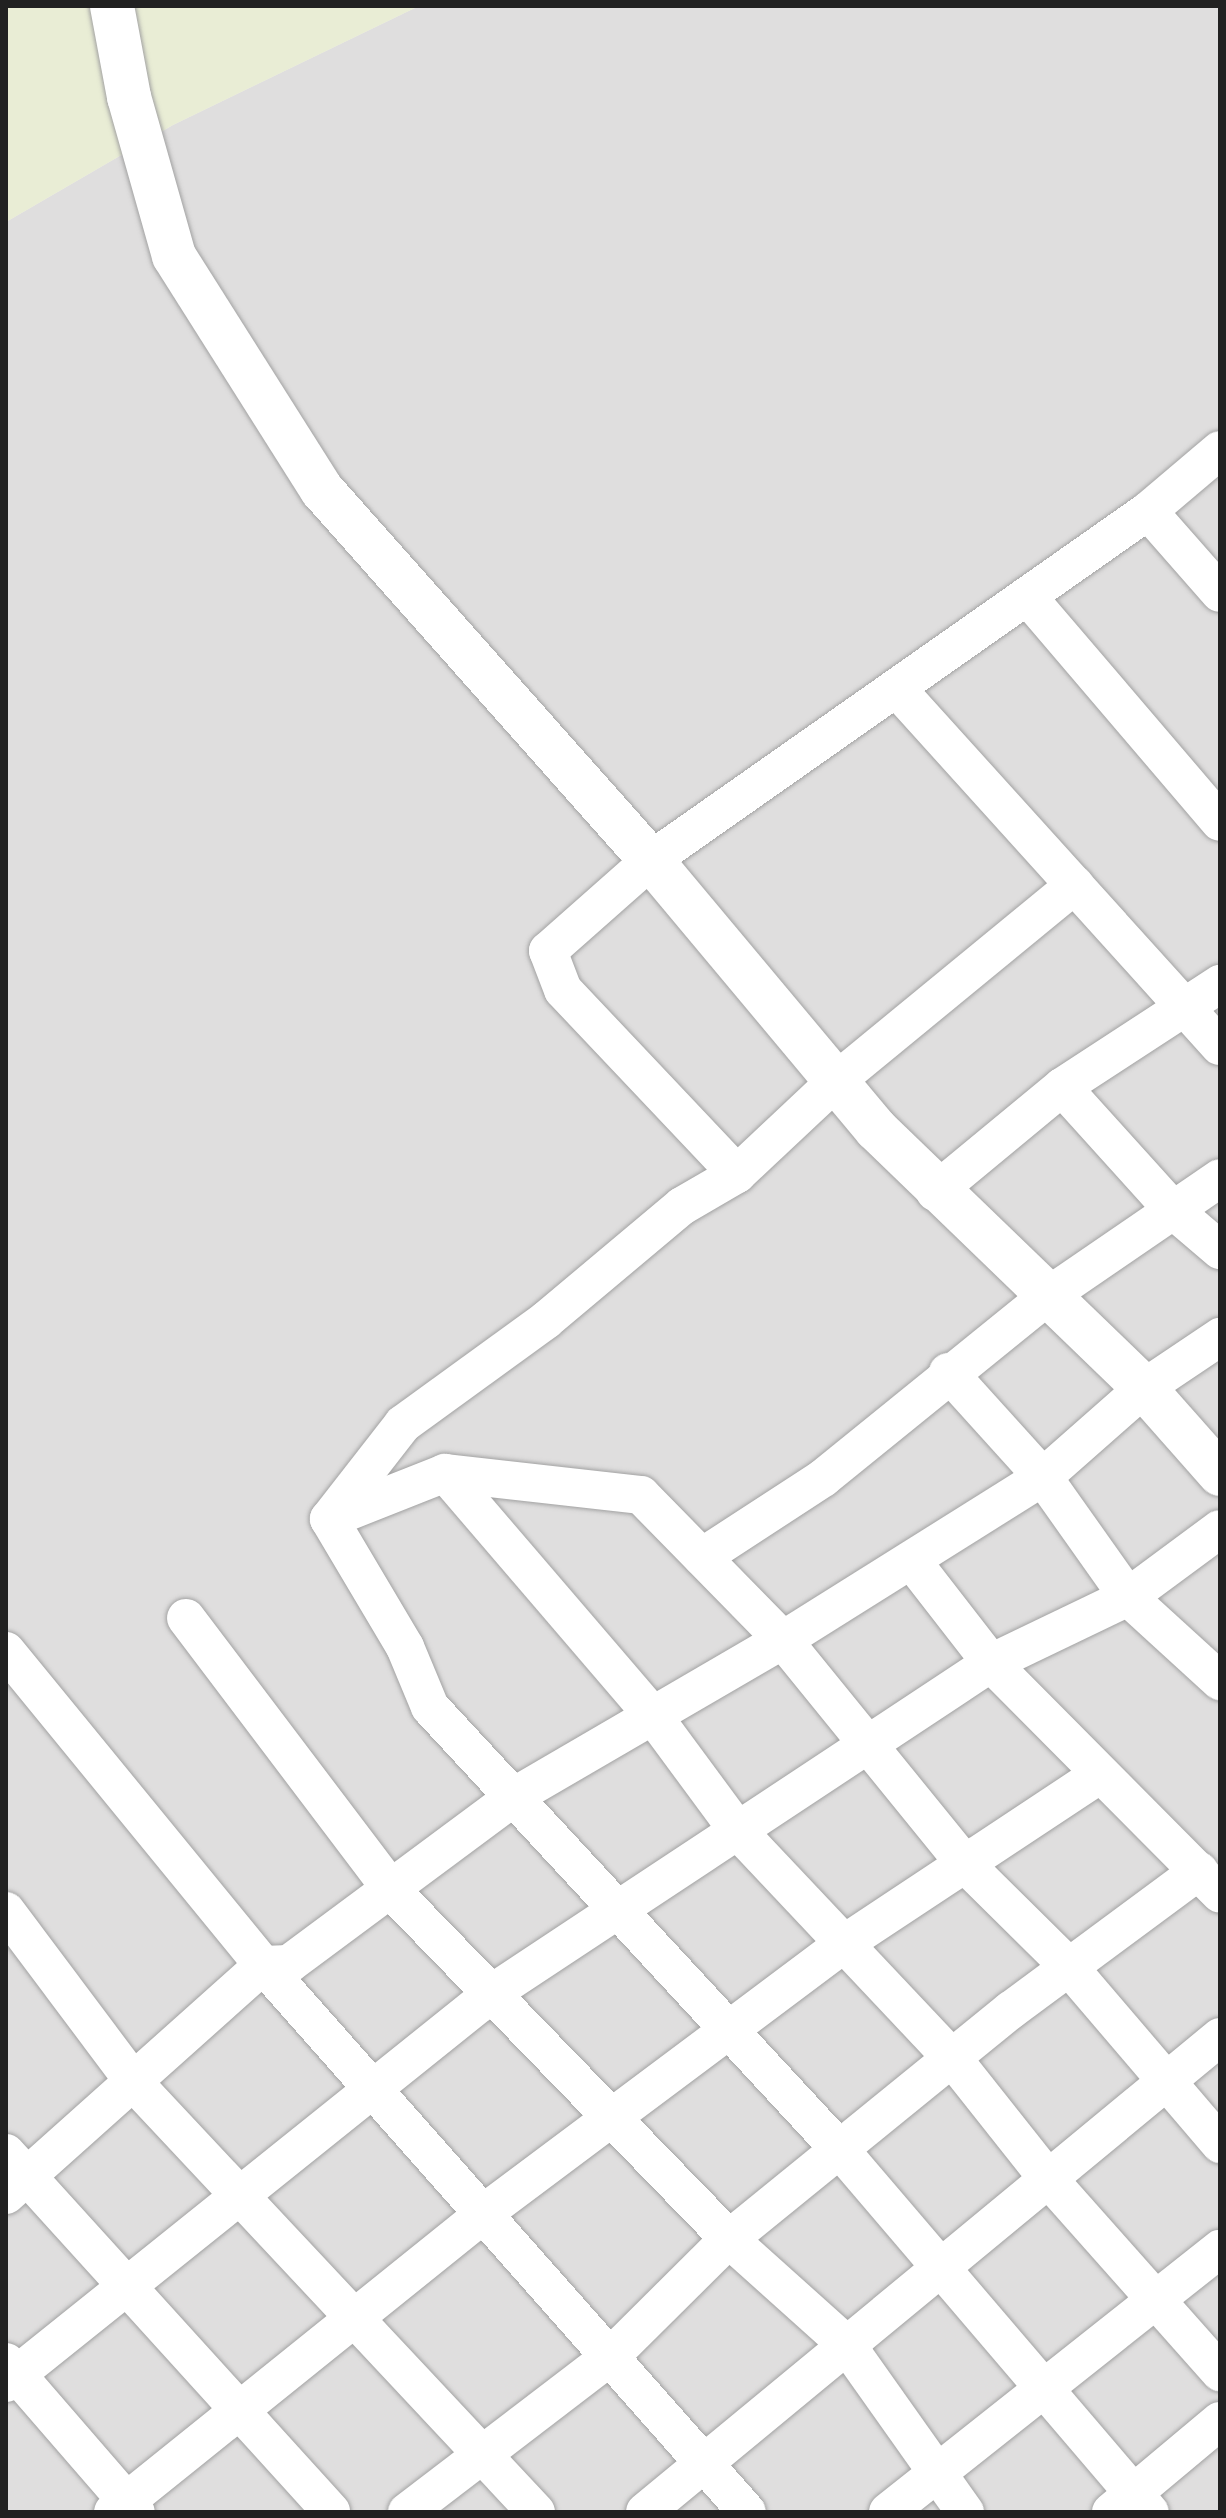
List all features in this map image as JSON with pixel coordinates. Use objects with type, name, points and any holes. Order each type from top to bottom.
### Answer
[{"type":"street","points":[[112,6],[129,97],[174,256],[322,490],[651,860],[836,1081],[935,1192],[1144,1388],[1220,1474]]},
{"type":"street","points":[[737,1174],[563,990],[548,951],[651,860],[898,690],[1148,511],[1220,450]]},
{"type":"street","points":[[1148,511],[1220,593]]},
{"type":"street","points":[[1027,596],[1220,822]]},
{"type":"street","points":[[898,690],[1220,1046]]},
{"type":"street","points":[[329,1519],[403,1424],[546,1320],[682,1206],[737,1174],[836,1081],[1075,885]]},
{"type":"street","points":[[935,1192],[1062,1087],[1220,984]]},
{"type":"street","points":[[1062,1087],[1173,1210],[1220,1250]]},
{"type":"street","points":[[702,1557],[823,1478],[948,1372],[1045,1298],[1220,1178]]},
{"type":"street","points":[[331,2512],[13,2175],[136,2085],[263,1965],[289,1964],[393,1892],[518,1794],[783,1640],[1043,1477],[1144,1388],[1220,1337]]},
{"type":"street","points":[[948,1372],[1043,1477],[1128,1597],[1220,1681]]},
{"type":"street","points":[[329,1519],[445,1473],[641,1495],[783,1640],[964,1863],[1069,1967],[1161,2081],[1220,2144]]},
{"type":"street","points":[[445,1473],[654,1717],[738,1831],[953,2059],[1045,2175],[1220,2372]]},
{"type":"street","points":[[329,1519],[405,1647],[430,1707],[518,1794],[941,2264],[1131,2506],[1220,2421]]},
{"type":"street","points":[[1097,1776],[845,1943],[613,2123],[488,2210],[353,2315],[125,2508],[9,2373],[372,2091],[495,1991],[622,1912],[991,1663],[1128,1597],[1220,1529]]},
{"type":"street","points":[[407,2512],[612,2355],[729,2239],[842,2152],[1069,1967],[1209,1882],[1097,1776],[991,1663],[912,1561]]},
{"type":"street","points":[[186,1618],[393,1892],[495,1991],[613,2123],[729,2239],[846,2344],[965,2512]]},
{"type":"street","points":[[6,1651],[263,1965],[372,2091],[488,2210],[747,2512]]},
{"type":"street","points":[[6,1911],[136,2085],[536,2512]]},
{"type":"street","points":[[645,2512],[706,2464],[1045,2175],[1220,2037]]},
{"type":"street","points":[[888,2512],[1039,2387],[1220,2249]]},
{"type":"shaded area","points":[[419,6],[1220,6],[1220,2512],[6,2512],[6,222],[173,125]]},
{"type":"green space","points":[[6,6],[419,6],[173,125],[6,222]]}]
